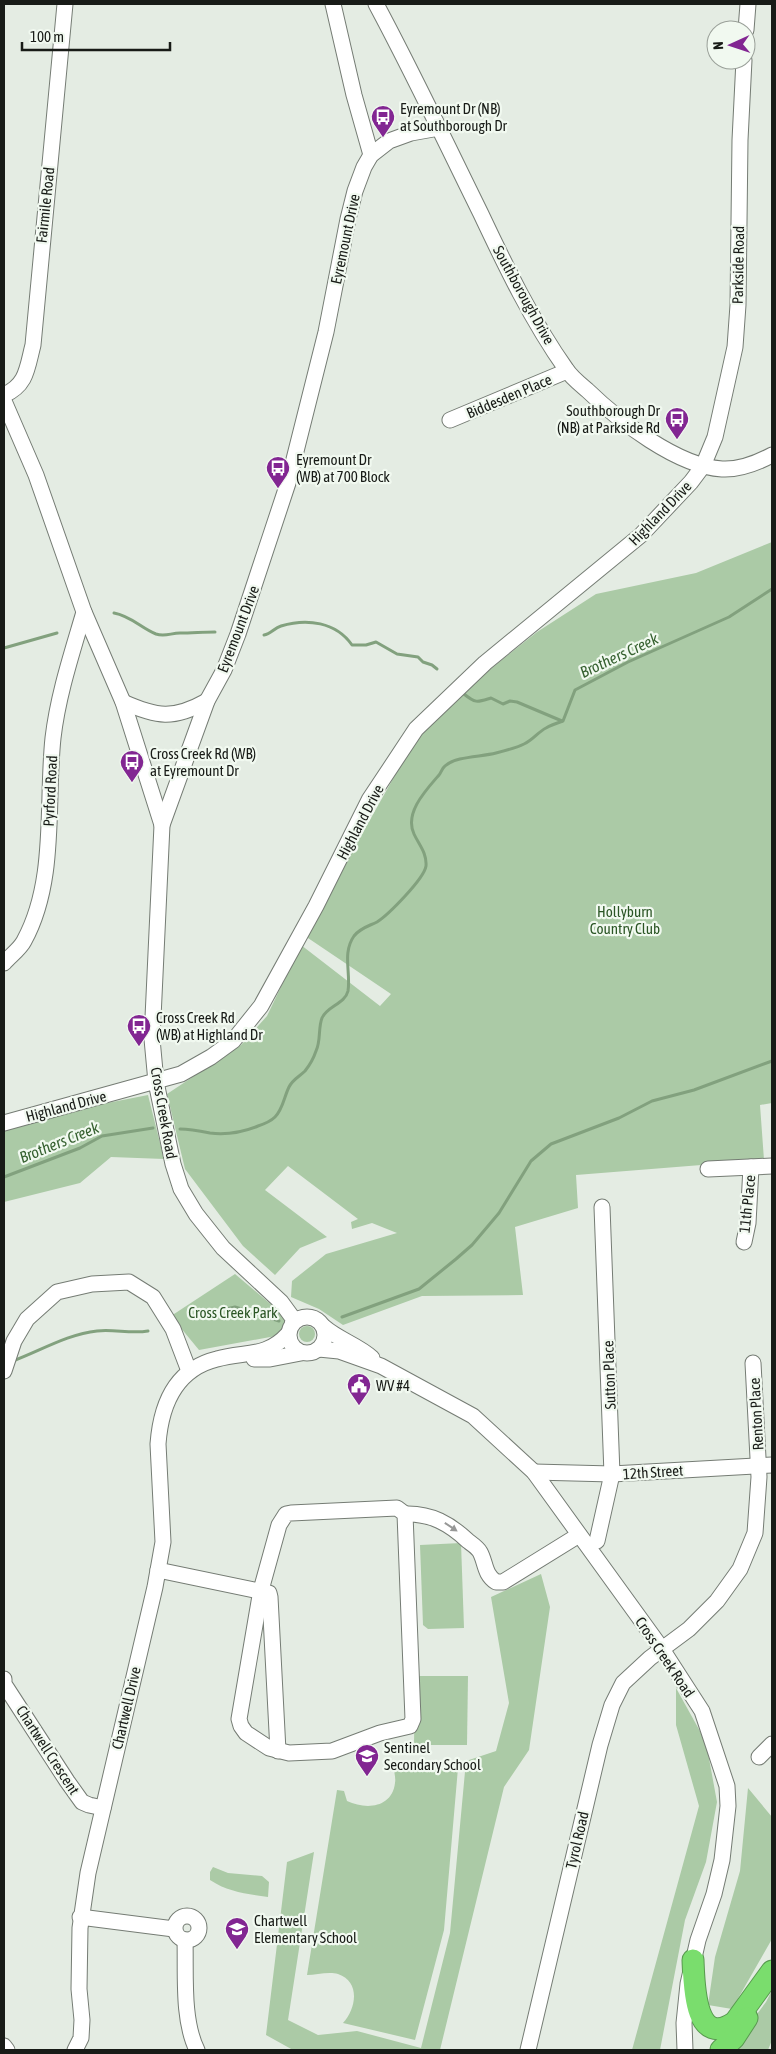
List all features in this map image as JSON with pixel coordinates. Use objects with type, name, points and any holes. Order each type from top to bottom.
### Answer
[{"type":"highway","points":[[693,1960],[697,2004],[703,2020],[714,2028],[728,2026],[735,2022],[772,1971]]},
{"type":"highway","points":[[721,2050],[740,2029],[772,1971]]},
{"type":"street","name":"Fairmile Road","points":[[4,395],[13,391],[21,384],[33,346],[65,4]]},
{"type":"street","points":[[334,4],[370,155],[389,141],[411,133],[439,128]]},
{"type":"street","name":"Southborough Drive","points":[[376,4],[411,68],[533,319],[567,371],[611,413],[666,450],[702,466],[723,469],[748,466],[772,455]]},
{"type":"street","points":[[747,20],[748,4]]},
{"type":"street","name":"Parkside Road","points":[[702,466],[715,437],[735,339],[738,305],[740,140],[744,70]]},
{"type":"street","name":"Eyremount Drive","points":[[207,701],[224,670],[238,634],[285,491],[326,332],[355,191],[370,155]]},
{"type":"street","name":"Biddesden Place","points":[[450,420],[567,371]]},
{"type":"street","points":[[4,401],[9,427],[36,475],[84,612],[123,702],[145,712],[167,716],[194,708],[207,701]]},
{"type":"street","name":"Highland Drive","points":[[4,1123],[181,1074],[212,1057],[233,1042],[260,1006],[316,906],[369,800],[416,728],[485,663],[642,535],[702,466]]},
{"type":"street","name":"Pyrford Road","points":[[4,963],[24,942],[39,906],[50,823],[53,738],[62,691],[84,612]]},
{"type":"street","name":"Cross Creek Road","points":[[207,701],[162,825],[152,1038],[156,1082],[172,1164],[181,1189],[196,1214],[223,1248],[281,1302],[292,1317],[290,1328]]},
{"type":"street","name":"Cross Creek Road","points":[[123,702],[162,825]]},
{"type":"street","name":"11th Place","points":[[744,1242],[748,1223],[751,1166]]},
{"type":"street","points":[[708,1169],[772,1166]]},
{"type":"street","name":"Sutton Place","points":[[597,1542],[612,1474],[602,1207]]},
{"type":"street","points":[[4,1371],[14,1340],[27,1319],[58,1292],[92,1284],[128,1282],[153,1297],[173,1329],[189,1371],[217,1359],[264,1351],[277,1345],[298,1319],[310,1316],[324,1327],[325,1339],[319,1349],[308,1354],[302,1353],[270,1359],[235,1356]]},
{"type":"street","name":"Cross Creek Road","points":[[281,1302],[298,1308],[310,1316]]},
{"type":"street","name":"Cross Creek Road","points":[[324,1327],[331,1333],[358,1347],[381,1366]]},
{"type":"street","points":[[290,1328],[292,1346],[302,1353]]},
{"type":"street","name":"Cross Creek Road","points":[[319,1349],[339,1351],[381,1366],[473,1416],[534,1472],[662,1649],[702,1711],[726,1786],[727,1822],[722,1860],[714,1894],[693,1960],[686,2003],[685,2050]]},
{"type":"street","name":"Renton Place","points":[[662,1649],[689,1629],[717,1601],[740,1569],[755,1532],[765,1465],[753,1363]]},
{"type":"street","name":"Chartwell Drive","points":[[75,2050],[81,2038],[82,2029],[79,1973],[80,1918],[88,1873],[163,1542],[159,1428],[174,1387],[189,1371]]},
{"type":"street","name":"12th Street","points":[[534,1472],[612,1474],[765,1465]]},
{"type":"street","points":[[405,1514],[413,1719],[410,1726],[380,1733],[332,1751],[278,1751],[269,1748],[246,1733],[239,1719],[261,1590],[279,1525],[286,1514],[397,1508],[405,1514],[429,1516],[443,1521],[480,1551],[488,1575],[496,1582],[503,1582],[580,1535]]},
{"type":"street","points":[[158,1570],[269,1593],[278,1751]]},
{"type":"street","name":"Tyrol Road","points":[[528,2050],[600,1745],[612,1705],[623,1683],[662,1649]]},
{"type":"street","name":"Chartwell Crescent","points":[[4,1679],[4,1684],[82,1802],[103,1808]]},
{"type":"street","points":[[759,1757],[772,1744]]},
{"type":"street","points":[[80,1918],[179,1935],[188,2014],[193,2042],[197,2050]]},
{"type":"street","points":[[4,2046],[6,2050]]},
{"type":"green space","name":"Hollyburn Country Club","points":[[772,542],[772,1103],[760,1105],[764,1160],[576,1175],[578,1208],[515,1227],[523,1295],[422,1296],[343,1325],[319,1309],[291,1297],[292,1281],[326,1254],[397,1233],[372,1223],[352,1229],[351,1222],[358,1219],[288,1166],[265,1190],[327,1237],[300,1248],[275,1275],[243,1246],[185,1169],[167,1094],[241,1045],[267,1016],[301,945],[380,1006],[391,994],[305,936],[399,768],[435,713],[537,632],[596,594],[696,573]]},
{"type":"green space","points":[[148,1095],[164,1159],[111,1157],[80,1183],[4,1202],[4,1130],[92,1106]]},
{"type":"green space","name":"Cross Creek Park","points":[[235,1274],[287,1318],[286,1330],[281,1335],[199,1350],[171,1316]]},
{"type":"green space","points":[[307,1326],[313,1328],[315,1334],[313,1340],[307,1342],[301,1340],[299,1334],[301,1328]]},
{"type":"green space","points":[[461,1543],[464,1628],[428,1629],[423,1625],[420,1545]]},
{"type":"green space","points":[[541,1574],[550,1607],[529,1750],[504,1787],[440,2050],[293,2050],[266,2035],[287,1862],[314,1852],[288,2020],[318,2035],[357,2031],[421,2048],[450,1933],[466,1761],[496,1751],[509,1703],[491,1597]]},
{"type":"green space","points":[[415,1676],[468,1676],[467,1745],[414,1745]]},
{"type":"green space","points":[[676,1688],[706,1742],[717,1802],[706,1862],[685,1920],[660,2050],[632,2050],[699,1806],[676,1725]]},
{"type":"green space","points":[[393,1766],[458,1768],[444,1930],[415,2040],[343,2023],[351,2011],[353,2003],[353,1989],[350,1983],[345,1978],[334,1973],[307,1975],[337,1790],[344,1791],[347,1801],[354,1804],[370,1806],[384,1802],[393,1791],[395,1774]]},
{"type":"green space","points":[[748,1788],[772,1817],[772,1939],[732,2009],[708,2005],[715,1957],[740,1871]]},
{"type":"green space","points":[[213,1867],[228,1873],[262,1876],[269,1882],[268,1897],[238,1892],[217,1884],[210,1880],[210,1872]]},
{"type":"green space","points":[[772,1990],[772,2040],[768,2050],[730,2050],[766,2002]]},
{"type":"waterway","name":"Brothers Creek","points":[[180,1129],[216,1134],[234,1133],[265,1124],[278,1114],[291,1084],[305,1071],[314,1056],[318,1047],[320,1026],[324,1014],[340,1002],[348,991],[348,949],[354,936],[389,912],[413,888],[424,872],[426,866],[425,857],[414,834],[412,818],[418,802],[444,767],[456,760],[496,753],[527,742],[543,730],[563,721],[575,690],[628,662],[729,617],[772,589]]},
{"type":"waterway","points":[[114,613],[126,617],[159,635],[215,632]]},
{"type":"waterway","points":[[264,635],[279,627],[301,622],[311,622],[338,631],[352,645],[366,645],[376,642],[397,654],[418,657],[423,662],[437,669]]},
{"type":"waterway","points":[[4,648],[57,633]]},
{"type":"waterway","points":[[464,694],[477,701],[491,698],[503,704],[510,701],[517,702],[562,721]]},
{"type":"waterway","points":[[342,1317],[419,1289],[456,1259],[472,1245],[499,1213],[531,1161],[551,1144],[619,1118],[652,1101],[694,1090],[772,1061]]},
{"type":"waterway","name":"Brothers Creek","points":[[4,1177],[80,1148],[102,1136],[153,1128]]},
{"type":"waterway","points":[[195,1316],[235,1307],[279,1321]]},
{"type":"waterway","points":[[13,1361],[65,1339],[86,1333],[148,1331]]},
{"type":"place","name":"Eyremount Dr (NB) at Southborough Dr","points":[[383,138]]},
{"type":"place","name":"Southborough Dr (NB) at Parkside Rd","points":[[677,440]]},
{"type":"place","name":"Eyremount Dr (WB) at 700 Block","points":[[278,489]]},
{"type":"place","name":"Cross Creek Rd (WB) at Eyremount Dr","points":[[132,783]]},
{"type":"place","name":"Cross Creek Rd (WB) at Highland Dr","points":[[139,1047]]},
{"type":"place","name":"WV #4","points":[[359,1406]]},
{"type":"place","name":"Sentinel Secondary School","points":[[367,1777]]},
{"type":"place","name":"Chartwell Elementary School","points":[[237,1950]]}]
